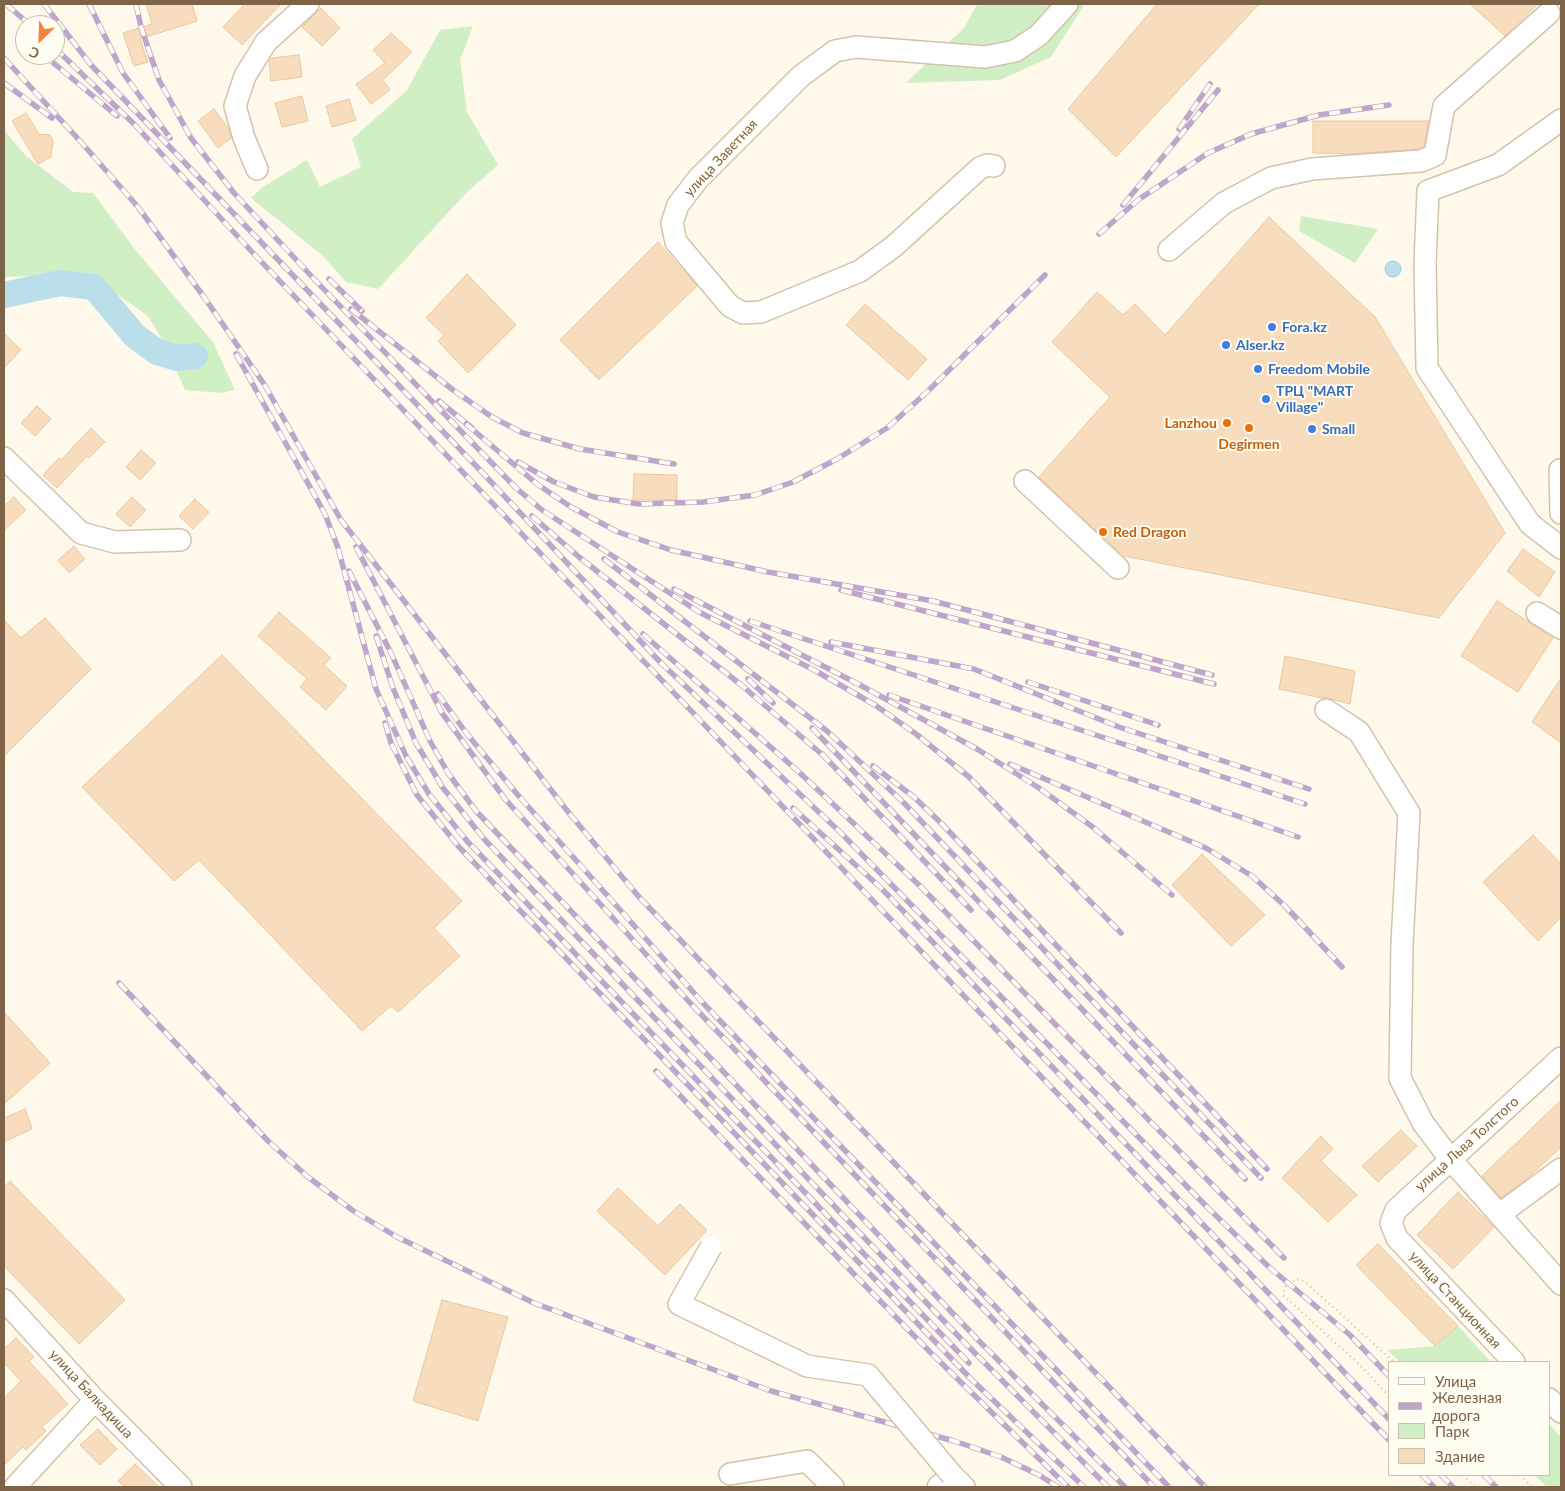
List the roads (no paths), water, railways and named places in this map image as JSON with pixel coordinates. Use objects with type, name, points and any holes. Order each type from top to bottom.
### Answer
[{"type":"street","points":[[256,169],[244,138],[235,106],[245,76],[266,42],[308,4]]},
{"type":"street","name":"улица Заветная","points":[[994,166],[987,165],[980,168],[893,247],[860,271],[761,312],[743,313],[730,306],[676,242],[672,223],[678,205],[698,180],[801,76],[835,51],[856,46],[985,57],[1015,51],[1039,34],[1067,4]]},
{"type":"street","points":[[1169,250],[1224,203],[1271,178],[1312,169],[1421,161],[1435,155],[1444,106],[1550,14]]},
{"type":"street","points":[[1561,120],[1498,165],[1428,191],[1425,264],[1427,368],[1530,524],[1561,548]]},
{"type":"street","points":[[4,458],[81,533],[115,542],[180,540]]},
{"type":"street","points":[[1560,470],[1561,513]]},
{"type":"street","points":[[1025,480],[1118,568]]},
{"type":"street","points":[[1537,613],[1561,628]]},
{"type":"street","points":[[1326,710],[1359,732],[1409,813],[1402,944],[1400,1078],[1423,1123],[1451,1160],[1561,1284]]},
{"type":"street","name":"улица Льва Толстого","points":[[1397,1238],[1391,1223],[1396,1210],[1561,1058]]},
{"type":"street","points":[[1500,1214],[1561,1169]]},
{"type":"street","name":"улица Станционная","points":[[1397,1238],[1513,1361]]},
{"type":"street","points":[[711,1247],[679,1304],[807,1366],[868,1375],[951,1483]]},
{"type":"street","name":"улица Балкадиша","points":[[4,1300],[94,1400],[181,1487]]},
{"type":"street","points":[[15,1487],[94,1400]]},
{"type":"street","points":[[1550,1400],[1561,1412]]},
{"type":"street","points":[[730,1474],[807,1461],[833,1487]]},
{"type":"water","points":[[1390,261],[1396,261],[1401,266],[1399,275],[1390,277],[1385,272],[1385,266]]},
{"type":"waterway","points":[[4,295],[60,283],[94,287],[135,336],[157,352],[177,358],[195,356]]},
{"type":"railway","points":[[6,4],[19,15]]},
{"type":"railway","points":[[44,4],[91,65],[479,469],[661,663],[840,832],[1209,1209],[1269,1267],[1350,1335],[1388,1375]]},
{"type":"railway","points":[[89,4],[123,73],[170,138]]},
{"type":"railway","points":[[136,4],[141,27],[159,80],[191,138],[234,193],[315,280],[516,488],[542,510],[699,612],[814,670],[875,705],[916,734],[969,777],[1121,933]]},
{"type":"railway","points":[[4,58],[138,207],[204,297],[264,384],[341,520],[569,813],[639,897],[1205,1487]]},
{"type":"railway","points":[[65,58],[135,125],[253,253],[1388,1439]]},
{"type":"railway","points":[[56,65],[117,116]]},
{"type":"railway","points":[[4,83],[52,118]]},
{"type":"railway","points":[[1179,129],[1210,84]]},
{"type":"railway","points":[[1123,205],[1218,90]]},
{"type":"railway","points":[[1099,234],[1138,200],[1208,153],[1251,134],[1319,115],[1389,105]]},
{"type":"railway","points":[[518,462],[554,482],[594,497],[639,504],[703,502],[755,495],[793,482],[837,459],[887,428],[927,392],[1045,275]]},
{"type":"railway","points":[[329,279],[362,311]]},
{"type":"railway","points":[[351,309],[453,390],[492,417],[523,433],[580,449],[674,464]]},
{"type":"railway","points":[[236,354],[325,514],[338,548],[376,689],[406,756],[429,794],[467,841],[969,1363]]},
{"type":"railway","points":[[439,401],[472,428]]},
{"type":"railway","points":[[466,424],[537,484],[571,507],[618,532],[671,550],[768,572],[933,601],[1212,675]]},
{"type":"railway","points":[[532,516],[579,557],[740,684],[825,757]]},
{"type":"railway","points":[[356,547],[442,713],[505,799],[692,1005],[1154,1487]]},
{"type":"railway","points":[[604,559],[827,731],[904,803],[1261,1178]]},
{"type":"railway","points":[[349,571],[391,653],[430,741],[448,773],[476,811],[981,1343],[1125,1487]]},
{"type":"railway","points":[[674,589],[860,685],[977,749],[1039,788],[1094,828],[1172,895]]},
{"type":"railway","points":[[841,590],[1214,684]]},
{"type":"railway","points":[[750,621],[1305,804]]},
{"type":"railway","points":[[643,634],[800,773],[920,886],[1284,1258]]},
{"type":"railway","points":[[376,636],[393,688],[416,743],[443,788],[485,840],[962,1340],[1108,1487]]},
{"type":"railway","points":[[831,642],[974,669],[1119,727],[1309,789]]},
{"type":"railway","points":[[748,679],[773,703]]},
{"type":"railway","points":[[1028,682],[1158,725]]},
{"type":"railway","points":[[438,694],[467,734],[517,794],[703,1003],[1169,1487]]},
{"type":"railway","points":[[889,695],[1298,837]]},
{"type":"railway","points":[[385,723],[391,743],[417,795],[459,847],[971,1379],[1084,1487]]},
{"type":"railway","points":[[812,728],[1245,1179]]},
{"type":"railway","points":[[822,754],[971,910]]},
{"type":"railway","points":[[1010,764],[1206,848],[1252,876],[1285,906],[1342,967]]},
{"type":"railway","points":[[873,766],[914,797],[942,824],[1267,1169]]},
{"type":"railway","points":[[793,808],[882,889],[1388,1418]]},
{"type":"railway","points":[[119,983],[268,1141],[308,1177],[352,1210],[397,1237],[534,1303],[771,1391],[954,1441],[1001,1457],[1039,1475],[1058,1487]]},
{"type":"railway","points":[[656,1071],[930,1352],[1068,1487]]},
{"type":"railway","points":[[1423,1476],[1434,1487]]},
{"type":"railway","points":[[1442,1476],[1453,1487]]},
{"type":"railway","points":[[1485,1476],[1496,1487]]},
{"type":"place","name":"Fora.kz","points":[[1272,327]]},
{"type":"place","name":"Alser.kz","points":[[1226,345]]},
{"type":"place","name":"Freedom Mobile","points":[[1258,369]]},
{"type":"place","name":"ТРЦ \"MART Village\"","points":[[1266,399]]},
{"type":"place","name":"Lanzhou","points":[[1227,423]]},
{"type":"place","name":"Degirmen","points":[[1249,428]]},
{"type":"place","name":"Small","points":[[1312,429]]},
{"type":"place","name":"Red Dragon","points":[[1103,532]]}]
